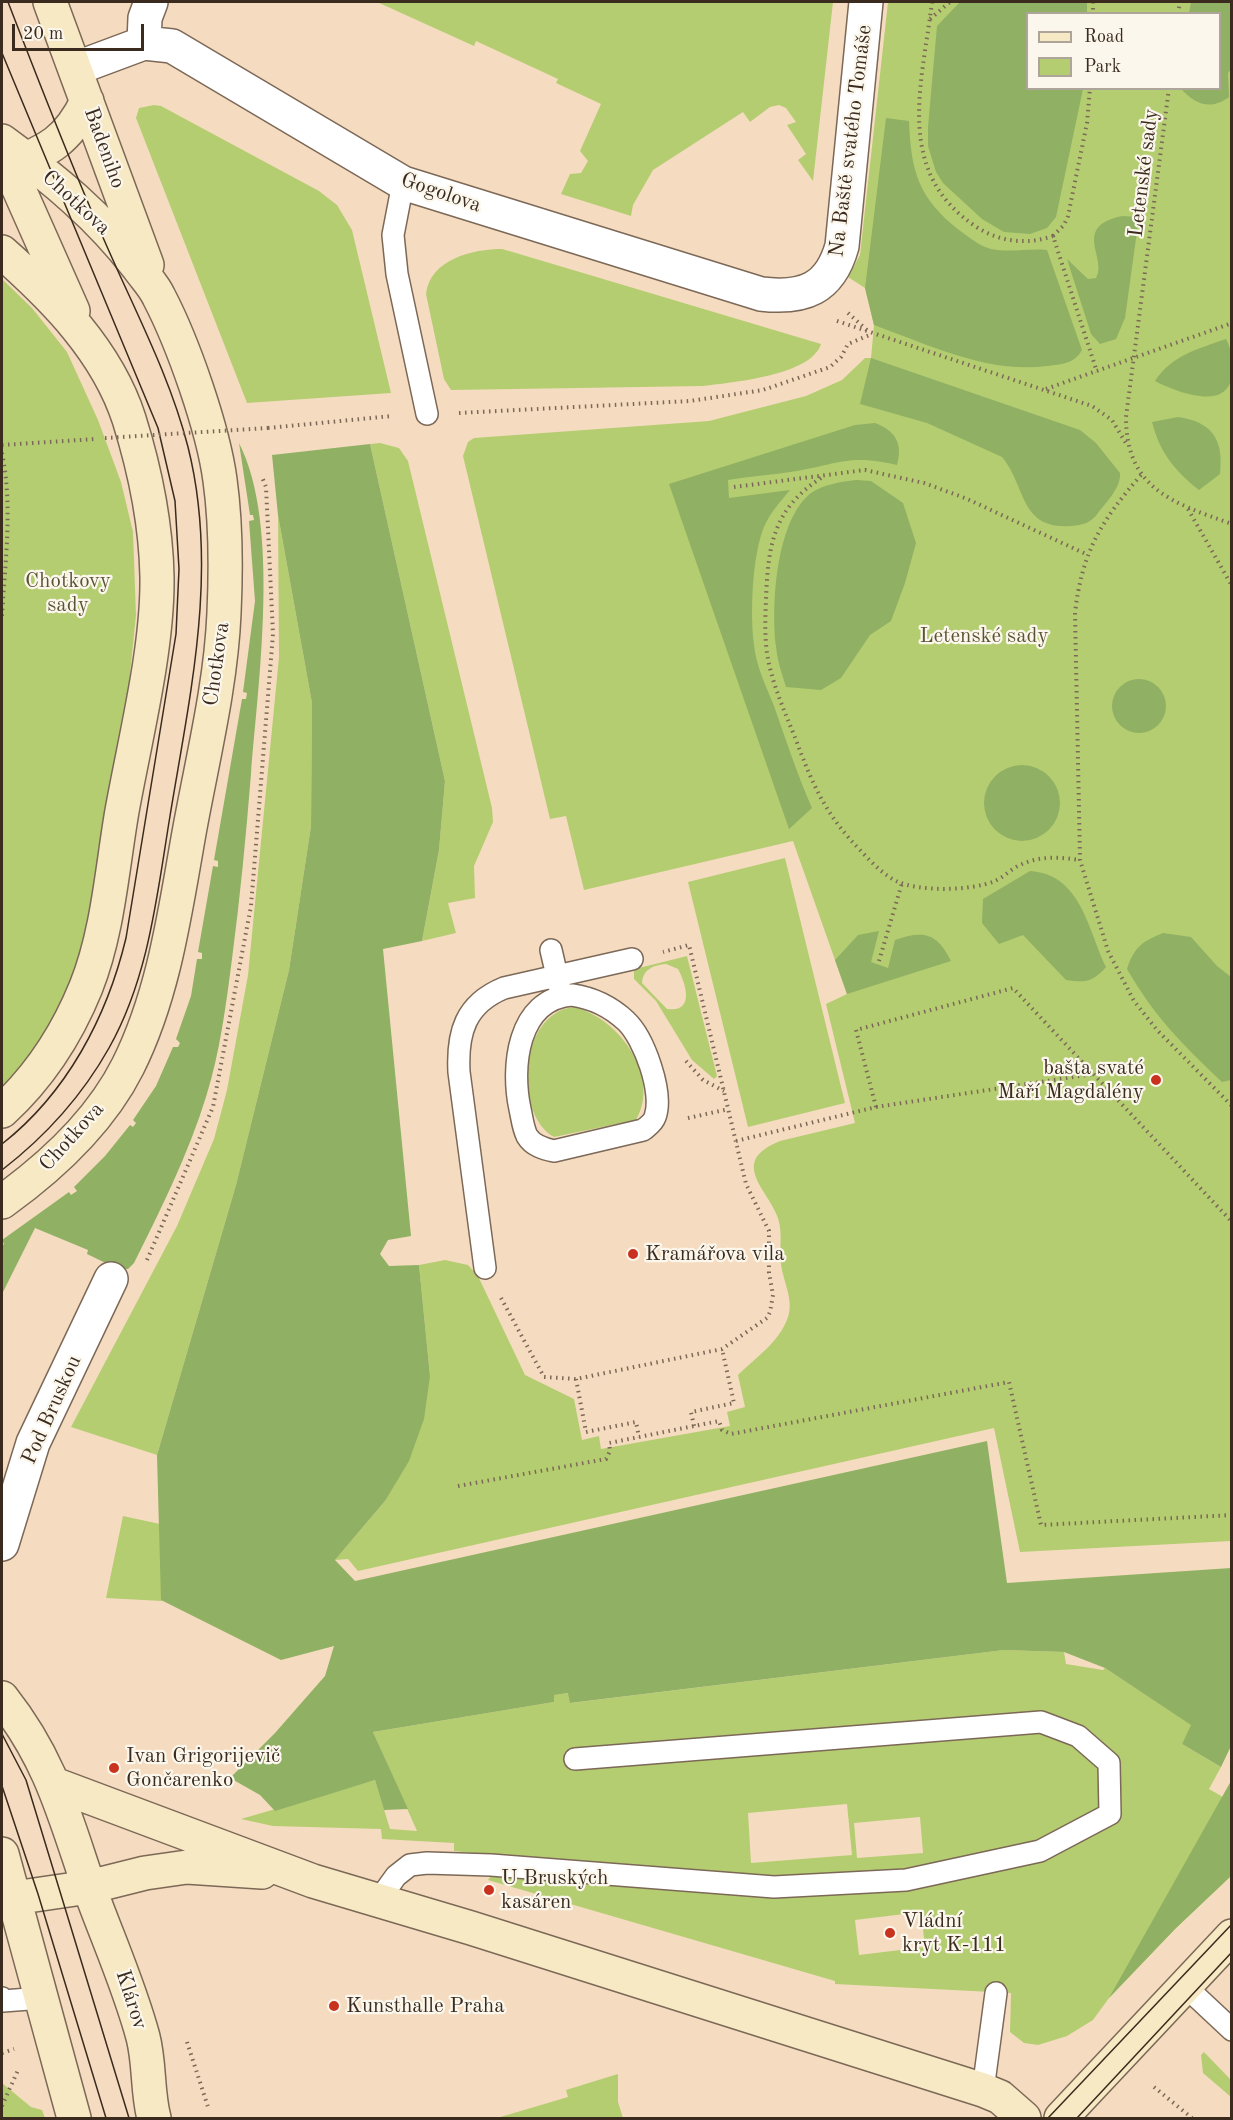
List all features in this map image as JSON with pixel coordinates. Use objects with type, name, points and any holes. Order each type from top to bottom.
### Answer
[{"type":"main road","name":"Badeniho","points":[[50,2],[159,294]]},
{"type":"main road","points":[[8,156],[61,140],[72,127],[87,101]]},
{"type":"main road","name":"Chotkova","points":[[2,1202],[30,1181],[89,1125],[127,1069],[142,1034],[161,976],[171,932],[219,662],[224,612],[224,531],[220,480],[201,406],[159,294],[92,213],[8,156]]},
{"type":"main road","name":"Chotkova","points":[[8,156],[84,337]]},
{"type":"main road","name":"Chotkova","points":[[2,252],[42,288],[84,337],[105,366],[119,394],[137,450],[152,521],[156,603],[143,691],[96,958],[75,1012],[53,1051],[2,1111]]},
{"type":"main road","points":[[2,1698],[41,1755],[54,1784],[89,1887]]},
{"type":"main road","points":[[54,1784],[313,1881],[983,2090],[999,2097],[1024,2118]]},
{"type":"main road","points":[[2,1854],[8,1899],[42,1998],[74,2118]]},
{"type":"main road","points":[[8,1899],[89,1887],[145,1873],[187,1868],[239,1869],[313,1881]]},
{"type":"main road","name":"Klárov","points":[[89,1887],[126,1980],[144,2040],[150,2102],[154,2118]]},
{"type":"main road","points":[[1061,2118],[1186,1988],[1232,1936]]},
{"type":"street","points":[[144,43],[145,18],[151,2]]},
{"type":"street","name":"Na Baště svatého Tomáše","points":[[761,294],[786,297],[807,291],[817,287],[836,267],[842,246],[866,2]]},
{"type":"street","name":"Gogolova","points":[[76,68],[144,43],[172,46],[403,183],[761,294]]},
{"type":"street","name":"Pod Bruskou","points":[[2,1544],[33,1443],[111,1279]]},
{"type":"lane","points":[[403,183],[393,235],[397,274],[426,414]]},
{"type":"lane","points":[[551,950],[559,986],[534,1017],[518,1048],[515,1086],[527,1136],[542,1148],[554,1150],[643,1130],[656,1116],[657,1098],[649,1061],[636,1034],[618,1014],[597,1001],[559,986]]},
{"type":"lane","points":[[485,1268],[459,1072],[458,1053],[461,1034],[476,1005],[488,994],[504,988],[559,986],[632,959]]},
{"type":"lane","points":[[378,1901],[396,1876],[410,1865],[427,1863],[491,1864],[774,1887],[906,1880],[1040,1851],[1110,1814],[1109,1763],[1078,1736],[1041,1722],[575,1759]]},
{"type":"lane","points":[[1186,1988],[1232,2030]]},
{"type":"lane","points":[[983,2090],[996,1993]]},
{"type":"lane","points":[[2,1998],[3,2001],[42,1998]]},
{"type":"path","points":[[932,2],[920,96],[920,140],[928,174],[937,189],[972,224],[988,234],[1015,241],[1042,240],[1053,236],[1064,225],[1068,216],[1087,123],[1090,90]]},
{"type":"path","points":[[930,20],[950,2]]},
{"type":"path","name":"Letenské sady","points":[[1169,90],[1136,357],[1126,417],[1128,448],[1141,475],[1150,486],[1188,509],[1232,524]]},
{"type":"path","points":[[1053,236],[1097,372]]},
{"type":"path","points":[[842,309],[872,334],[1102,411],[1112,420],[1128,448]]},
{"type":"path","points":[[1044,390],[1232,323]]},
{"type":"path","points":[[426,414],[690,401],[763,390],[830,367],[841,357],[848,344],[872,334]]},
{"type":"path","points":[[2,445],[268,428],[381,417]]},
{"type":"path","points":[[2,453],[7,480],[8,514],[2,616]]},
{"type":"path","points":[[146,1262],[213,1107],[251,906],[273,634],[266,487],[258,466]]},
{"type":"path","points":[[734,487],[820,478],[865,470],[924,483],[965,498],[1086,554]]},
{"type":"path","points":[[1141,475],[1117,502],[1086,554],[1075,613],[1080,861],[1108,951],[1134,1001],[1157,1030],[1232,1106]]},
{"type":"path","points":[[820,478],[804,489],[790,504],[771,541],[767,563],[766,651],[778,694],[824,807],[838,828],[879,870],[902,883],[924,887],[976,886],[994,881],[1022,864],[1042,858],[1062,857],[1080,861]]},
{"type":"path","points":[[1188,509],[1232,586]]},
{"type":"path","points":[[879,961],[902,883]]},
{"type":"path","points":[[485,1268],[544,1377],[576,1379],[722,1348],[766,1318],[772,1304],[769,1231],[766,1220],[746,1184],[689,945],[632,959]]},
{"type":"path","points":[[876,1107],[856,1030],[1013,988],[1232,1222]]},
{"type":"path","points":[[736,1141],[876,1107],[1093,1074]]},
{"type":"path","points":[[684,1119],[729,1108]]},
{"type":"path","points":[[694,1426],[691,1412],[734,1403],[722,1348]]},
{"type":"path","points":[[576,1379],[586,1432],[636,1422],[639,1437]]},
{"type":"path","points":[[458,1486],[606,1459],[610,1451],[609,1443],[719,1421],[722,1430],[730,1434],[1008,1382],[1041,1525],[1232,1515]]},
{"type":"path","points":[[2,2106],[20,2065]]},
{"type":"path","points":[[1154,2087],[1192,2118]]},
{"type":"green space","points":[[377,2],[833,2],[813,181],[798,160],[806,154],[787,125],[796,122],[786,108],[779,105],[770,107],[750,122],[743,112],[653,170],[633,205],[631,216],[561,194],[570,174],[581,173],[588,161],[580,151],[601,104],[556,83],[558,79],[476,41],[474,46]]},
{"type":"green space","points":[[888,2],[1231,2],[1231,1541],[1020,1552],[994,1428],[358,1571],[348,1559],[335,1560],[385,1501],[430,1376],[419,1265],[445,1260],[468,1265],[478,1276],[525,1375],[574,1399],[582,1440],[599,1436],[601,1449],[730,1426],[727,1412],[745,1407],[738,1375],[773,1342],[788,1317],[790,1304],[781,1264],[781,1236],[778,1218],[756,1176],[754,1167],[756,1158],[765,1149],[780,1141],[855,1123],[826,1004],[847,994],[793,841],[584,890],[566,816],[550,819],[463,456],[468,442],[474,438],[709,421],[806,396],[842,380],[865,358],[871,358],[874,325],[865,288],[848,277],[860,255]]},
{"type":"green space","points":[[960,2],[1087,2],[1087,12],[1026,12],[1026,90],[1083,90],[1056,217],[1047,228],[1030,234],[1004,232],[982,219],[943,183],[936,172],[928,146],[928,127],[937,26]]},
{"type":"green space","points":[[1191,2],[1231,2],[1232,68],[1228,73],[1229,97],[1215,104],[1197,102],[1182,90],[1221,90],[1221,12],[1189,12]]},
{"type":"green space","points":[[161,106],[319,191],[337,205],[352,230],[391,393],[247,403],[136,118],[139,108]]},
{"type":"green space","points":[[886,118],[909,121],[912,155],[919,182],[934,207],[959,230],[978,244],[991,249],[1047,250],[1082,350],[1079,355],[1058,365],[1003,366],[959,356],[874,325],[865,288]]},
{"type":"green space","points":[[1122,216],[1139,217],[1125,318],[1116,339],[1100,344],[1091,334],[1067,259],[1088,279],[1096,278],[1098,261],[1094,244],[1095,235],[1098,228],[1107,221]]},
{"type":"green space","points":[[502,249],[821,344],[814,355],[802,364],[787,370],[769,376],[704,386],[451,390],[444,379],[426,294],[429,282],[435,272],[455,258],[478,251]]},
{"type":"green space","name":"Chotkovy sady","points":[[2,279],[32,308],[67,352],[98,420],[121,482],[133,532],[136,615],[124,733],[88,945],[71,992],[29,1063],[2,1092]]},
{"type":"green space","points":[[1226,339],[1231,351],[1232,371],[1230,384],[1223,392],[1213,396],[1201,396],[1176,390],[1155,381],[1169,365],[1186,354]]},
{"type":"green space","points":[[871,358],[1080,430],[1096,443],[1120,473],[1116,489],[1093,519],[1086,523],[1071,526],[1054,525],[1042,521],[1026,504],[1010,468],[1002,457],[927,423],[860,404]]},
{"type":"green space","points":[[1178,417],[1190,419],[1207,428],[1213,434],[1220,451],[1220,474],[1199,490],[1170,461],[1155,433],[1152,422]]},
{"type":"green space","points":[[875,423],[888,430],[896,439],[899,451],[897,465],[857,460],[728,480],[729,498],[790,490],[769,517],[760,539],[753,585],[752,618],[755,653],[759,668],[812,808],[789,829],[669,484],[855,425]]},
{"type":"green space","points":[[239,443],[252,477],[260,517],[263,560],[261,651],[247,820],[232,959],[219,1046],[211,1080],[199,1119],[182,1161],[134,1263],[128,1269],[118,1269],[87,1254],[88,1250],[35,1228],[2,1294],[2,1246],[4,1244],[2,1240],[69,1192],[71,1195],[77,1191],[74,1187],[105,1156],[130,1125],[133,1127],[136,1123],[133,1120],[156,1086],[173,1047],[178,1047],[180,1043],[176,1039],[191,996],[197,959],[202,959],[202,953],[198,952],[213,866],[218,867],[218,861],[214,860],[242,699],[246,699],[247,693],[243,692],[255,601],[249,521],[254,520],[253,515],[250,515]]},
{"type":"green space","points":[[380,443],[399,448],[408,461],[492,808],[493,822],[474,866],[475,898],[448,903],[456,933],[422,941],[439,850],[445,781],[370,444]]},
{"type":"green space","points":[[370,444],[445,781],[439,850],[422,941],[383,949],[411,1236],[388,1240],[380,1254],[389,1266],[419,1265],[430,1376],[424,1419],[409,1461],[385,1501],[335,1560],[355,1581],[987,1441],[1007,1583],[1231,1568],[1232,1744],[1221,1767],[1182,1744],[1191,1725],[1105,1668],[1064,1652],[1004,1650],[570,1703],[568,1693],[554,1695],[554,1702],[373,1732],[408,1809],[384,1810],[375,1780],[275,1811],[260,1795],[230,1778],[275,1733],[325,1676],[334,1646],[281,1660],[161,1600],[157,1455],[236,1185],[289,970],[311,826],[312,703],[278,515],[272,455]]},
{"type":"green space","points":[[856,480],[871,481],[903,503],[916,543],[905,583],[891,621],[870,635],[841,678],[821,690],[786,687],[777,656],[774,609],[778,564],[783,542],[799,506],[811,493],[827,485]]},
{"type":"green space","points":[[278,515],[312,703],[311,826],[289,970],[236,1185],[157,1455],[71,1427],[177,1226],[214,1139],[227,1090],[248,975],[279,657]]},
{"type":"green space","points":[[1139,679],[1149,681],[1158,687],[1164,696],[1166,706],[1164,716],[1158,725],[1149,731],[1139,733],[1129,731],[1120,725],[1114,716],[1112,706],[1114,696],[1120,687],[1129,681]]},
{"type":"green space","points":[[1022,765],[1036,768],[1049,776],[1057,789],[1060,803],[1057,817],[1049,830],[1036,838],[1022,841],[1008,838],[995,830],[987,817],[984,803],[987,789],[995,776],[1008,768]]},
{"type":"green space","points":[[785,858],[845,1103],[748,1127],[688,882]]},
{"type":"green space","points":[[1030,871],[1047,874],[1061,882],[1072,893],[1087,921],[1106,967],[1097,976],[1084,981],[1066,980],[1023,935],[999,944],[982,923],[983,899]]},
{"type":"green space","points":[[879,931],[871,962],[888,968],[895,940],[914,935],[929,936],[935,939],[951,961],[847,994],[835,960],[858,935]]},
{"type":"green space","points":[[1163,933],[1191,937],[1217,966],[1231,977],[1231,1080],[1222,1082],[1181,1042],[1158,1015],[1127,969],[1140,946]]},
{"type":"green space","points":[[687,956],[717,1076],[714,1079],[692,1060],[656,1001],[634,979],[634,971]],"holes":[[[666,964],[678,969],[684,982],[685,1002],[682,1007],[667,1009],[642,983],[644,974],[657,965]]]},
{"type":"green space","points":[[573,1007],[605,1022],[631,1050],[639,1067],[643,1085],[643,1103],[636,1120],[554,1137],[541,1125],[532,1108],[528,1088],[528,1066],[532,1045],[541,1027],[555,1014]]},
{"type":"green space","points":[[123,1516],[160,1524],[162,1601],[106,1598]]},
{"type":"green space","points":[[1004,1650],[1064,1652],[1066,1664],[1103,1670],[1105,1668],[1192,1725],[1182,1744],[1221,1767],[1209,1789],[1223,1797],[1231,1781],[1231,1876],[1175,1929],[1109,1998],[1093,2020],[1067,2036],[1038,2045],[1024,2043],[1010,2032],[1011,1993],[835,1984],[835,1981],[488,1880],[491,1876],[491,1855],[454,1851],[454,1843],[382,1839],[381,1829],[273,1826],[241,1819],[375,1780],[390,1829],[417,1831],[373,1732],[554,1702],[553,1695],[569,1693],[571,1703]],"holes":[[[847,1804],[852,1855],[751,1863],[748,1813]],[[920,1817],[923,1853],[857,1858],[854,1823]],[[921,1912],[925,1947],[859,1955],[855,1920]]]},
{"type":"green space","points":[[1231,1781],[1231,1876],[1175,1929],[1109,1998]]},
{"type":"green space","points":[[1204,2052],[1231,2080],[1231,2097],[1203,2073],[1201,2055]]},
{"type":"green space","points":[[618,2074],[618,2102],[623,2118],[497,2118],[568,2097],[566,2090]]},
{"type":"green space","points":[[2,2083],[31,2107],[42,2110],[45,2118],[2,2118]]},
{"type":"tram line","points":[[2,1170],[48,1129],[87,1083],[109,1048],[134,993],[150,935],[161,876],[193,678],[201,586],[201,539],[197,493],[188,447],[172,394],[79,182],[8,2]]},
{"type":"tram line","points":[[2,53],[158,428],[175,501],[179,569],[176,634],[126,938],[118,967],[96,1024],[65,1077],[25,1124],[2,1144]]},
{"type":"tram line","points":[[2,1734],[26,1780],[129,2118]]},
{"type":"tram line","points":[[2,1786],[38,1894],[106,2118]]},
{"type":"tram line","points":[[1048,2118],[1232,1924]]},
{"type":"tram line","points":[[1077,2118],[1232,1952]]},
{"type":"place","name":"bašta svaté Maří Magdalény","points":[[1156,1080]]},
{"type":"place","name":"Kramářova vila","points":[[633,1254]]},
{"type":"place","name":"Ivan Grigorijevič Gončarenko","points":[[114,1768]]},
{"type":"place","name":"U Bruských kasáren","points":[[489,1890]]},
{"type":"place","name":"Vládní kryt K-111","points":[[890,1933]]},
{"type":"place","name":"Kunsthalle Praha","points":[[334,2006]]}]
